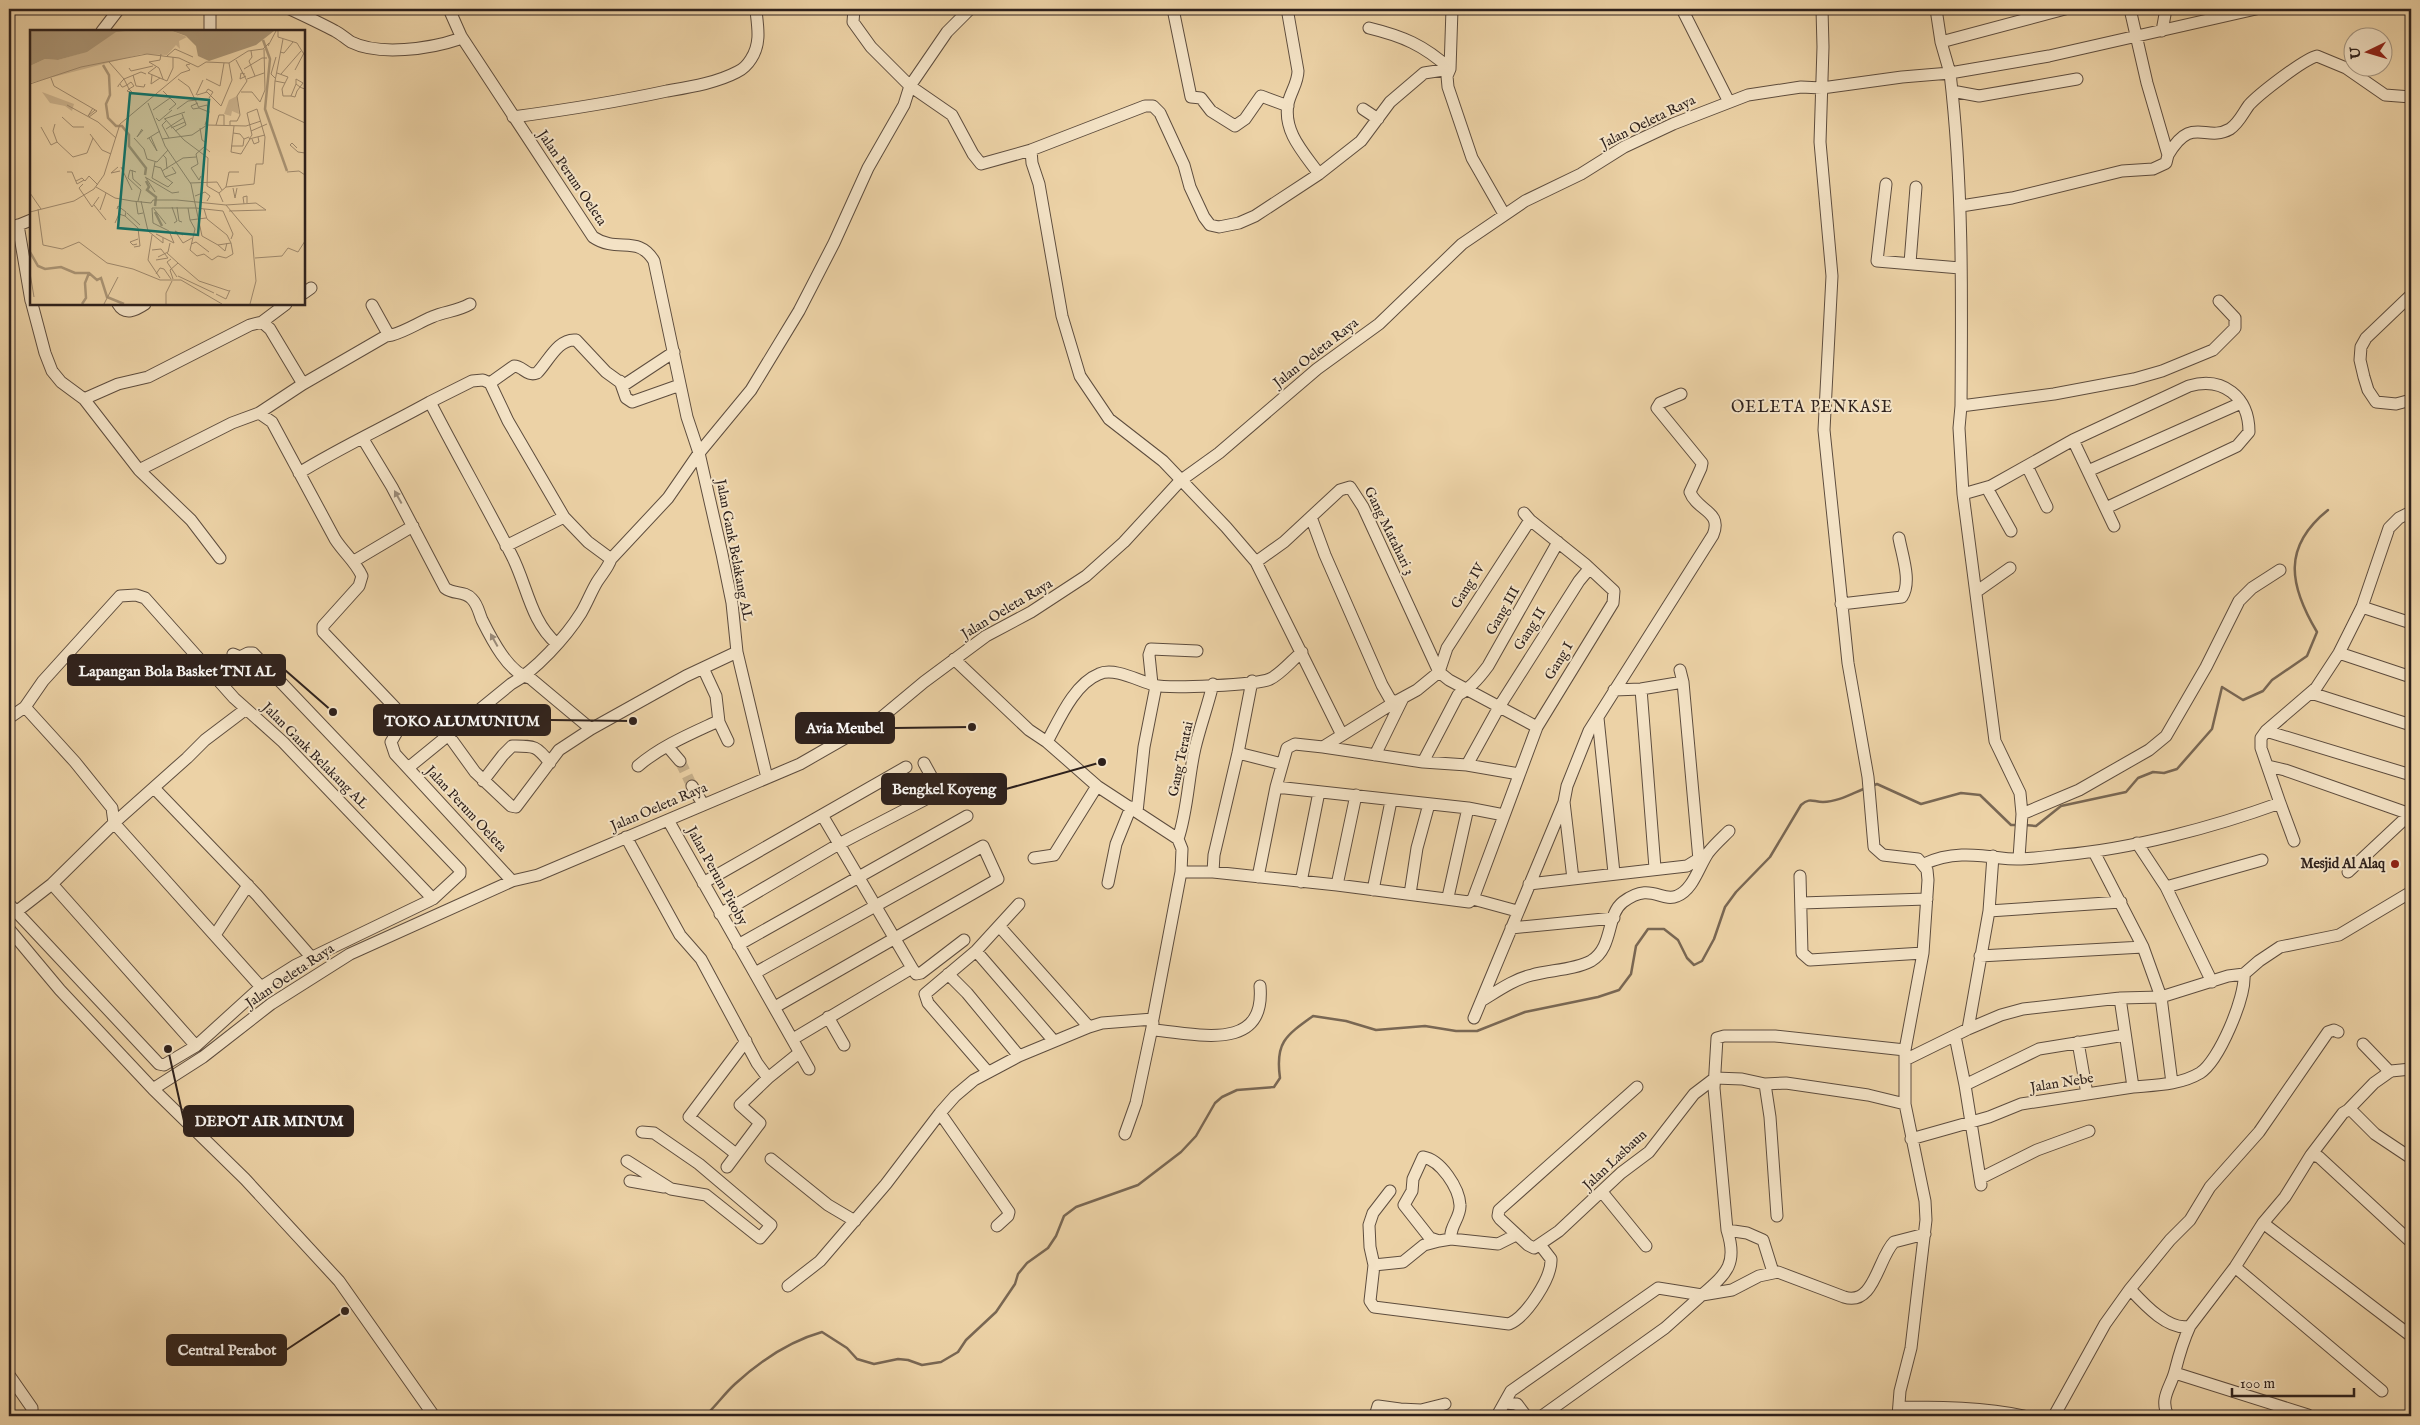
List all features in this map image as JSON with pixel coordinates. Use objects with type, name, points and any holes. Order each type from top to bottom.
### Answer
[{"type":"street","points":[[103,30],[119,9]]},
{"type":"street","points":[[210,9],[210,30]]},
{"type":"street","points":[[290,9],[338,32],[352,42],[372,48],[410,49],[426,47],[459,39],[460,36]]},
{"type":"street","name":"Jalan Perum Oeleta","points":[[449,9],[460,36],[593,237],[602,243],[615,247],[638,246],[651,255],[654,261],[680,384],[699,454]]},
{"type":"street","points":[[854,9],[853,22],[871,47],[910,86],[952,115],[973,154],[981,164],[1031,150],[1145,106],[1153,106],[1160,113],[1184,165],[1190,187],[1204,217],[1210,225],[1219,227],[1239,223],[1255,216],[1319,174],[1361,141],[1390,102],[1424,73],[1450,69]]},
{"type":"street","name":"Jalan Perum Oeleta","points":[[512,881],[408,768],[511,684],[524,677],[557,644],[581,614],[611,559],[668,498],[699,454],[751,390],[799,311],[834,242],[868,168],[904,105],[910,86],[947,32],[970,9]]},
{"type":"street","points":[[1173,9],[1192,97],[1201,98],[1212,111],[1235,126],[1245,119],[1261,96],[1288,106]]},
{"type":"street","points":[[1452,9],[1450,69],[1447,76],[1448,86],[1468,149],[1482,178],[1504,214]]},
{"type":"street","points":[[1682,9],[1729,102]]},
{"type":"street","points":[[1822,9],[1822,164],[1832,276],[1824,430],[1848,663],[1868,777],[1868,802],[1872,842],[1877,850],[1883,854],[1918,859],[1927,870],[1928,880],[1923,953],[1905,1055],[1905,1104],[1925,1202],[1925,1234],[1911,1348],[1900,1391],[1899,1412],[1932,1407],[2006,1412],[2024,1416]]},
{"type":"street","points":[[1936,9],[1941,42],[1950,73],[1961,206],[1961,406],[1959,447],[1963,494],[1995,741],[2007,770],[2018,788],[2021,818],[2018,858]]},
{"type":"street","points":[[1941,42],[2065,9]]},
{"type":"street","points":[[2130,9],[2147,83],[2168,155]]},
{"type":"street","points":[[2162,31],[2166,9]]},
{"type":"street","name":"Jalan Oeleta Raya","points":[[153,1089],[203,1058],[271,1004],[324,970],[370,944],[512,881],[538,875],[767,778],[814,756],[882,717],[954,659],[986,636],[1031,612],[1086,576],[1124,542],[1180,481],[1219,453],[1316,369],[1379,324],[1449,254],[1504,214],[1580,174],[1624,147],[1673,124],[1729,102],[1760,93],[1801,87],[1822,88],[1902,76],[1950,73],[2049,56],[2256,9]]},
{"type":"street","points":[[513,116],[627,99],[696,85],[732,74],[750,60],[755,49],[758,28],[756,11]]},
{"type":"street","points":[[1288,14],[1298,71],[1287,114],[1292,138],[1319,174]]},
{"type":"street","points":[[1369,28],[1400,36],[1431,51],[1450,69]]},
{"type":"street","points":[[1961,206],[2012,198],[2122,171],[2158,168],[2166,163],[2168,155],[2179,139],[2189,133],[2220,132],[2232,128],[2257,98],[2317,56],[2346,68],[2385,95],[2411,97]]},
{"type":"street","points":[[1952,91],[1979,96],[2077,79]]},
{"type":"street","points":[[1363,109],[1378,119]]},
{"type":"street","points":[[1031,150],[1032,163],[1040,184],[1062,316],[1080,376],[1109,418],[1163,461],[1180,481],[1226,527],[1256,562],[1342,735]]},
{"type":"street","points":[[1886,184],[1877,261],[1960,268]]},
{"type":"street","points":[[1910,263],[1916,187]]},
{"type":"street","points":[[30,220],[13,227],[30,294]]},
{"type":"street","points":[[2411,295],[2366,338],[2360,352],[2364,377],[2376,402],[2396,404],[2411,400]]},
{"type":"street","points":[[1961,406],[2045,395],[2134,379],[2202,356],[2221,344],[2235,328],[2234,318],[2218,301]]},
{"type":"street","points":[[139,470],[232,423],[259,413],[303,384],[386,336],[407,330],[431,317],[452,313],[470,304]]},
{"type":"street","points":[[33,305],[45,353],[52,371],[61,382],[84,399],[139,470],[191,520],[220,558]]},
{"type":"street","points":[[119,305],[123,310],[128,311],[143,305]]},
{"type":"street","points":[[84,399],[118,384],[148,377],[250,325],[262,322],[285,305]]},
{"type":"street","points":[[372,305],[387,332],[392,335]]},
{"type":"street","points":[[262,322],[270,329],[303,384]]},
{"type":"street","points":[[490,383],[514,366],[529,374],[537,373],[563,342],[571,339],[576,340],[606,372],[624,385],[674,352]]},
{"type":"street","points":[[299,473],[331,453],[363,439],[430,402],[472,381],[482,380],[490,383],[508,421],[564,517],[588,542],[611,559]]},
{"type":"street","points":[[620,381],[626,398],[632,402],[680,384]]},
{"type":"street","points":[[1963,494],[1987,488],[2073,440],[2201,382],[2212,382],[2232,391],[2241,403],[2249,422],[2249,432],[2237,446],[2106,508]]},
{"type":"street","points":[[1474,1018],[1564,802],[1589,731],[1713,535],[1716,527],[1714,518],[1694,500],[1690,492],[1702,463],[1657,408],[1660,403],[1682,394]]},
{"type":"street","points":[[430,402],[511,553],[538,620],[550,638],[557,644]]},
{"type":"street","points":[[2088,471],[2241,403]]},
{"type":"street","points":[[259,413],[272,422],[335,539],[346,556],[354,561],[362,576],[362,581],[323,626],[323,630],[325,635],[406,719],[406,724],[394,737],[391,746],[408,768]]},
{"type":"street","points":[[363,439],[413,526],[419,542],[445,588],[450,591],[463,592],[471,598],[498,647],[513,669],[524,677],[530,678],[591,729]]},
{"type":"street","points":[[2073,440],[2114,526]]},
{"type":"street","name":"Jalan Gank Belakang AL","points":[[699,454],[732,603],[737,652],[767,778]]},
{"type":"street","points":[[2027,466],[2047,507]]},
{"type":"street","name":"Gang Matahari 3","points":[[1256,562],[1269,554],[1340,490],[1347,487],[1354,490],[1439,672]]},
{"type":"street","points":[[1987,488],[2011,531]]},
{"type":"street","points":[[2294,842],[2260,743],[2266,731],[2311,693],[2339,653],[2362,607],[2389,528],[2399,518],[2411,512]]},
{"type":"street","points":[[506,546],[564,517]]},
{"type":"street","points":[[1311,517],[1325,555],[1382,686],[1390,698],[1399,700]]},
{"type":"street","name":"Gang IV","points":[[1439,672],[1448,648],[1527,517],[1558,542]]},
{"type":"street","points":[[354,561],[413,526]]},
{"type":"street","points":[[1841,604],[1902,597],[1906,592],[1906,575],[1899,538]]},
{"type":"street","points":[[1558,542],[1589,569]]},
{"type":"street","name":"Gang III","points":[[1423,762],[1458,694],[1469,690],[1474,681],[1488,666],[1558,542]]},
{"type":"street","points":[[1976,592],[2010,568]]},
{"type":"street","name":"Gang I","points":[[1473,899],[1537,727],[1606,611],[1613,603],[1614,592],[1589,569]]},
{"type":"street","name":"Gang II","points":[[1467,765],[1499,707],[1579,581],[1589,569]]},
{"type":"street","points":[[2021,818],[2079,790],[2149,750],[2166,736],[2206,667],[2239,601],[2252,588],[2280,570]]},
{"type":"street","name":"Jalan Gank Belakang AL","points":[[9,718],[25,707],[50,674],[120,596],[127,594],[145,598],[246,709],[303,763],[433,899]]},
{"type":"street","points":[[2362,607],[2410,619]]},
{"type":"street","points":[[1108,882],[1116,844],[1134,810],[1154,685],[1149,655],[1151,650],[1197,651]]},
{"type":"street","points":[[449,736],[483,781],[511,806],[516,806],[559,750],[591,729],[703,668],[737,652]]},
{"type":"street","points":[[1047,742],[1069,700],[1096,675],[1104,672],[1154,685],[1195,687],[1213,684],[1242,685],[1252,681],[1270,679],[1302,652]]},
{"type":"street","points":[[233,654],[240,658],[248,653],[253,653],[460,870],[460,874],[433,899],[312,958],[261,987],[196,1046],[168,1064],[159,1064],[12,908],[52,884],[114,823],[205,740],[246,709]]},
{"type":"street","points":[[2339,653],[2411,677]]},
{"type":"street","points":[[954,659],[1029,730],[1047,742],[1097,786],[1178,838],[1182,849],[1181,872],[1153,1024],[1136,1102],[1125,1134]]},
{"type":"street","points":[[703,668],[716,696],[719,722],[728,741]]},
{"type":"street","points":[[1480,1000],[1527,976],[1583,965],[1597,957],[1607,942],[1620,905],[1636,894],[1655,892],[1672,898],[1683,893],[1704,856],[1680,670]]},
{"type":"street","points":[[1323,747],[1399,700],[1439,672],[1449,680],[1537,727]]},
{"type":"street","points":[[1213,872],[1214,854],[1238,753],[1252,681]]},
{"type":"street","points":[[1614,690],[1641,689],[1683,682]]},
{"type":"street","name":"Gang Teratai","points":[[1178,838],[1186,815],[1188,788],[1196,746],[1213,684]]},
{"type":"street","points":[[1641,689],[1655,868]]},
{"type":"street","points":[[2311,693],[2411,725]]},
{"type":"street","points":[[1375,755],[1399,700]]},
{"type":"street","points":[[25,707],[75,762],[112,808],[114,823],[261,987]]},
{"type":"street","points":[[1598,718],[1614,872]]},
{"type":"street","points":[[638,766],[650,756],[682,737],[719,722]]},
{"type":"street","points":[[2266,731],[2411,775]]},
{"type":"street","points":[[1258,877],[1276,787],[1286,750],[1290,745],[1323,747],[1423,762],[1467,765],[1518,774]]},
{"type":"street","points":[[483,781],[512,746],[533,746],[540,750],[550,763]]},
{"type":"street","points":[[668,747],[680,761]]},
{"type":"street","points":[[1238,753],[1282,764]]},
{"type":"street","points":[[924,763],[940,792]]},
{"type":"street","points":[[2268,766],[2285,770],[2411,814],[2348,872]]},
{"type":"street","points":[[703,883],[906,767]]},
{"type":"street","points":[[720,914],[839,844],[953,785]]},
{"type":"street","name":"Jalan Perum Pitoby","points":[[692,786],[703,804]]},
{"type":"street","points":[[1034,858],[1054,855],[1097,786]]},
{"type":"street","points":[[1276,787],[1468,808],[1504,816]]},
{"type":"street","points":[[154,788],[248,885],[312,958]]},
{"type":"street","points":[[1301,882],[1318,792]]},
{"type":"street","points":[[1337,884],[1356,796]]},
{"type":"street","points":[[1373,890],[1391,801]]},
{"type":"street","points":[[1564,802],[1573,879]]},
{"type":"street","points":[[1924,864],[1938,858],[1953,855],[2018,858],[2094,852],[2137,843],[2280,803]]},
{"type":"street","points":[[1410,894],[1417,848],[1429,804]]},
{"type":"street","points":[[1448,898],[1468,808]]},
{"type":"street","points":[[822,815],[916,974],[921,973],[964,940]]},
{"type":"street","points":[[739,946],[858,876],[967,816]]},
{"type":"street","name":"Jalan Perum Pitoby","points":[[668,820],[809,1069]]},
{"type":"street","points":[[1529,884],[1614,872],[1687,866],[1704,856],[1729,831]]},
{"type":"street","points":[[626,837],[680,935],[701,959],[757,1063],[768,1078]]},
{"type":"street","points":[[2137,843],[2166,887],[2212,982]]},
{"type":"street","points":[[755,973],[877,907],[982,846],[998,879],[775,1007]]},
{"type":"street","points":[[2094,852],[2143,946],[2161,997],[2172,1083]]},
{"type":"street","points":[[1968,1029],[1976,992],[1988,910],[1993,856]]},
{"type":"street","points":[[2166,887],[2262,860]]},
{"type":"street","points":[[1181,872],[1213,872],[1337,884],[1469,902],[1473,899],[1517,911]]},
{"type":"street","points":[[1800,876],[1802,953],[1805,958],[1810,960],[1923,953]]},
{"type":"street","points":[[52,884],[196,1046]]},
{"type":"street","points":[[215,936],[248,885]]},
{"type":"street","points":[[1542,1416],[1665,1328],[1722,1277],[1731,1259],[1733,1248],[1727,1230],[1714,1088],[1716,1041],[1720,1036],[1774,1036],[1905,1055],[1955,1036],[2000,1015],[2023,1009],[2120,998],[2161,997],[2244,974],[2280,947],[2339,935],[2411,892]]},
{"type":"street","points":[[1801,903],[1927,899]]},
{"type":"street","points":[[1988,910],[2121,902]]},
{"type":"street","points":[[987,1071],[926,999],[926,992],[976,951],[1019,904]]},
{"type":"street","points":[[1511,928],[1614,918]]},
{"type":"street","points":[[999,926],[1089,1027]]},
{"type":"street","points":[[9,929],[60,990],[153,1089],[246,1178],[339,1281],[434,1416]]},
{"type":"street","points":[[1980,956],[2143,946]]},
{"type":"street","points":[[976,951],[1053,1040]]},
{"type":"street","points":[[793,1039],[912,968]]},
{"type":"street","points":[[948,974],[967,993],[1019,1056]]},
{"type":"street","name":"Jalan Nebe","points":[[1911,1139],[1970,1123],[2021,1104],[2172,1083],[2194,1075],[2208,1066],[2238,1012],[2243,994],[2244,974]]},
{"type":"street","points":[[788,1286],[820,1261],[855,1221],[940,1112],[963,1088],[987,1071],[1053,1040],[1102,1023],[1153,1024],[1226,1036],[1246,1028],[1256,1019],[1259,1012],[1260,986]]},
{"type":"street","points":[[2120,998],[2133,1087]]},
{"type":"street","points":[[828,1017],[844,1045]]},
{"type":"street","points":[[2054,1416],[2105,1324],[2130,1289],[2170,1240],[2190,1220],[2210,1187],[2259,1132],[2328,1032],[2334,1030],[2338,1032]]},
{"type":"street","points":[[1965,1085],[2028,1053],[2078,1042],[2125,1035]]},
{"type":"street","points":[[1955,1036],[1981,1181],[2037,1150],[2090,1131]]},
{"type":"street","points":[[736,1154],[689,1117],[746,1041]]},
{"type":"street","points":[[2078,1042],[2087,1094]]},
{"type":"street","points":[[2363,1044],[2390,1072]]},
{"type":"street","points":[[726,1168],[760,1123],[740,1105],[768,1078],[799,1053]]},
{"type":"street","points":[[2168,1416],[2165,1402],[2166,1390],[2175,1373],[2179,1352],[2190,1326],[2235,1267],[2263,1223],[2285,1198],[2311,1155],[2343,1113],[2374,1083],[2390,1072],[2396,1069],[2411,1069]]},
{"type":"street","points":[[1715,1078],[1742,1079],[1765,1084],[1786,1083],[1868,1095],[1905,1104]]},
{"type":"street","name":"Jalan Lasbaun","points":[[1541,1246],[1649,1152],[1694,1094],[1715,1078]]},
{"type":"street","points":[[1765,1084],[1770,1117],[1777,1216]]},
{"type":"street","points":[[1390,1191],[1373,1214],[1369,1225],[1374,1265],[1370,1299],[1372,1306],[1504,1325],[1513,1322],[1520,1316],[1543,1285],[1551,1259],[1541,1246],[1534,1248],[1516,1235],[1498,1216],[1499,1210],[1636,1087]]},
{"type":"street","points":[[2348,1110],[2354,1112],[2375,1134],[2411,1158]]},
{"type":"street","points":[[940,1112],[1009,1212],[1008,1216],[997,1226]]},
{"type":"street","points":[[630,1180],[706,1195],[760,1238],[771,1224],[715,1178],[654,1133],[642,1132]]},
{"type":"street","points":[[2311,1155],[2318,1156],[2411,1242]]},
{"type":"street","points":[[1439,1241],[1430,1238],[1404,1205],[1412,1191],[1413,1179],[1423,1157],[1435,1161],[1456,1191],[1460,1205],[1450,1234],[1451,1239]]},
{"type":"street","points":[[771,1158],[828,1205],[855,1221]]},
{"type":"street","points":[[627,1161],[671,1189]]},
{"type":"street","points":[[701,1194],[715,1178]]},
{"type":"street","points":[[1602,1192],[1646,1246]]},
{"type":"street","points":[[2263,1223],[2411,1336]]},
{"type":"street","points":[[1727,1230],[1747,1233],[1763,1240],[1773,1272]]},
{"type":"street","points":[[1497,1416],[1511,1392],[1658,1288],[1702,1294],[1732,1290],[1752,1279],[1773,1272],[1787,1274],[1814,1287],[1855,1299],[1861,1296],[1870,1286],[1894,1242],[1925,1234]]},
{"type":"street","points":[[1374,1265],[1403,1262],[1424,1245],[1439,1241],[1451,1239],[1498,1244],[1516,1235]]},
{"type":"street","points":[[2235,1267],[2382,1391]]},
{"type":"street","points":[[2130,1289],[2169,1323],[2182,1327],[2190,1326]]},
{"type":"street","points":[[2175,1373],[2308,1415]]},
{"type":"street","points":[[9,1375],[32,1408],[32,1416]]},
{"type":"street","points":[[1505,1403],[1517,1404],[1526,1416]]},
{"type":"street","points":[[1375,1416],[1378,1406],[1403,1412],[1445,1404]]},
{"type":"waterway","points":[[2025,825],[2036,826],[2061,806],[2126,792],[2138,778],[2153,772],[2164,773],[2177,769],[2212,729],[2222,687],[2243,700],[2263,691],[2272,680],[2307,656],[2317,632],[2300,598],[2295,567],[2297,552],[2303,538],[2313,524],[2328,510]]},
{"type":"waterway","points":[[1872,786],[1877,784],[1921,804],[1961,793],[1980,795],[2011,825],[2017,825]]},
{"type":"waterway","points":[[705,1416],[735,1384],[765,1360],[798,1341],[822,1332],[847,1348],[857,1359],[874,1364],[898,1359],[922,1365],[941,1362],[958,1352],[966,1340],[996,1312],[1015,1284],[1018,1274],[1027,1263],[1048,1248],[1056,1236],[1064,1216],[1076,1207],[1138,1185],[1181,1152],[1196,1136],[1215,1103],[1222,1097],[1237,1090],[1274,1087],[1280,1078],[1279,1056],[1284,1041],[1295,1029],[1313,1016],[1346,1021],[1376,1030],[1425,1026],[1456,1031],[1477,1031],[1525,1012],[1598,997],[1619,990],[1631,974],[1636,946],[1648,929],[1664,929],[1678,940],[1687,958],[1694,965],[1702,961],[1714,939],[1725,907],[1736,892],[1770,857],[1801,805],[1809,801],[1834,801],[1866,788]]},
{"type":"tunnel","points":[[680,761],[692,786]]},
{"type":"place","name":"Lapangan Bola Basket TNI AL","points":[[333,712]]},
{"type":"place","name":"TOKO ALUMUNIUM","points":[[633,721]]},
{"type":"place","name":"Avia Meubel","points":[[972,727]]},
{"type":"place","name":"Bengkel Koyeng","points":[[1102,762]]},
{"type":"place","name":"Mesjid Al Alaq","points":[[2395,864]]},
{"type":"place","name":"DEPOT AIR MINUM","points":[[168,1049]]},
{"type":"place","name":"Central Perabot","points":[[345,1311]]},
{"type":"district","name":"OELETA PENKASE","points":[[1812,408]]}]
